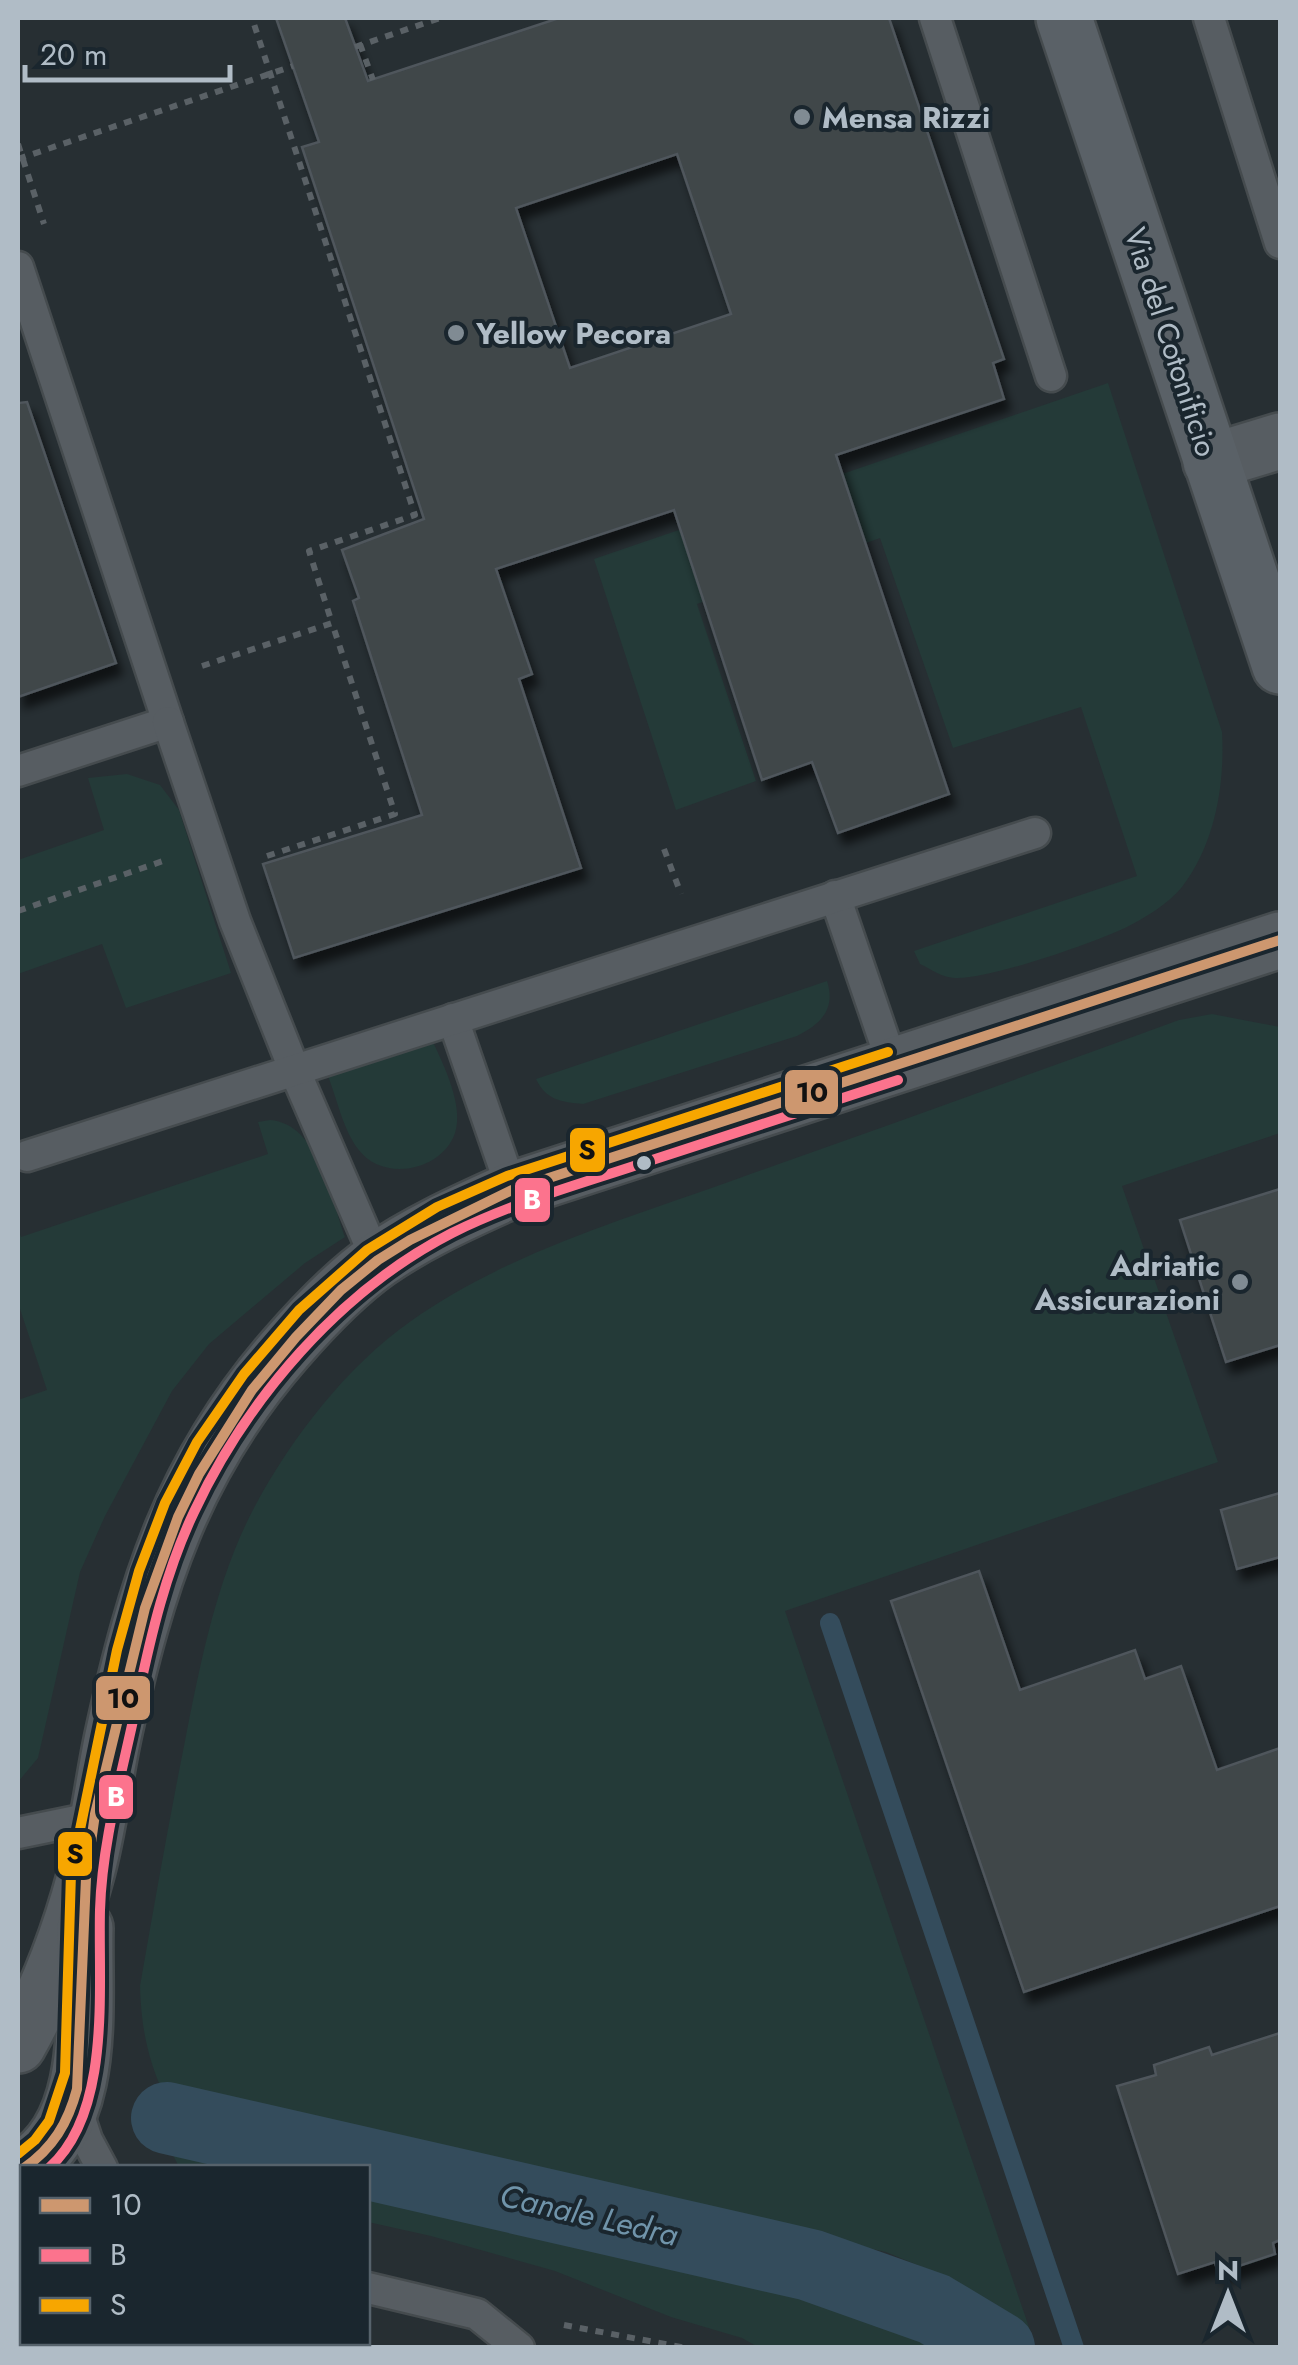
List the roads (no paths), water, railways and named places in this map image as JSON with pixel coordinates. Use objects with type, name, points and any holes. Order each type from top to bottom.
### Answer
[{"type":"main road","name":"Via del Cotonificio","points":[[1064,18],[1280,666]]},
{"type":"street","points":[[1211,462],[1280,441]]},
{"type":"street","points":[[29,2165],[58,2138],[75,2104],[86,1875],[132,1652],[153,1575],[180,1508],[210,1449],[255,1384],[310,1321],[377,1261],[443,1221],[512,1190],[1280,940]]},
{"type":"street","points":[[18,2045],[53,1976],[86,1875]]},
{"type":"lane","points":[[935,18],[1051,376]]},
{"type":"lane","points":[[1209,18],[1280,243]]},
{"type":"lane","points":[[18,267],[235,922],[377,1261]]},
{"type":"lane","points":[[18,771],[168,722]]},
{"type":"lane","points":[[27,1156],[1036,832]]},
{"type":"lane","points":[[835,896],[893,1066]]},
{"type":"lane","points":[[453,1019],[512,1190]]},
{"type":"lane","points":[[18,1834],[96,1816]]},
{"type":"lane","points":[[75,2104],[100,2165]]},
{"type":"lane","points":[[370,2288],[477,2314],[519,2348]]},
{"type":"waterway","points":[[830,1623],[1074,2348]]},
{"type":"waterway","name":"Canale Ledra","points":[[167,2118],[810,2265],[934,2309],[999,2348]]},
{"type":"place","name":"Mensa Rizzi","points":[[802,117]]},
{"type":"place","name":"Yellow Pecora","points":[[456,333]]},
{"type":"place","name":"Adriatic Assicurazioni","points":[[1240,1282]]}]
